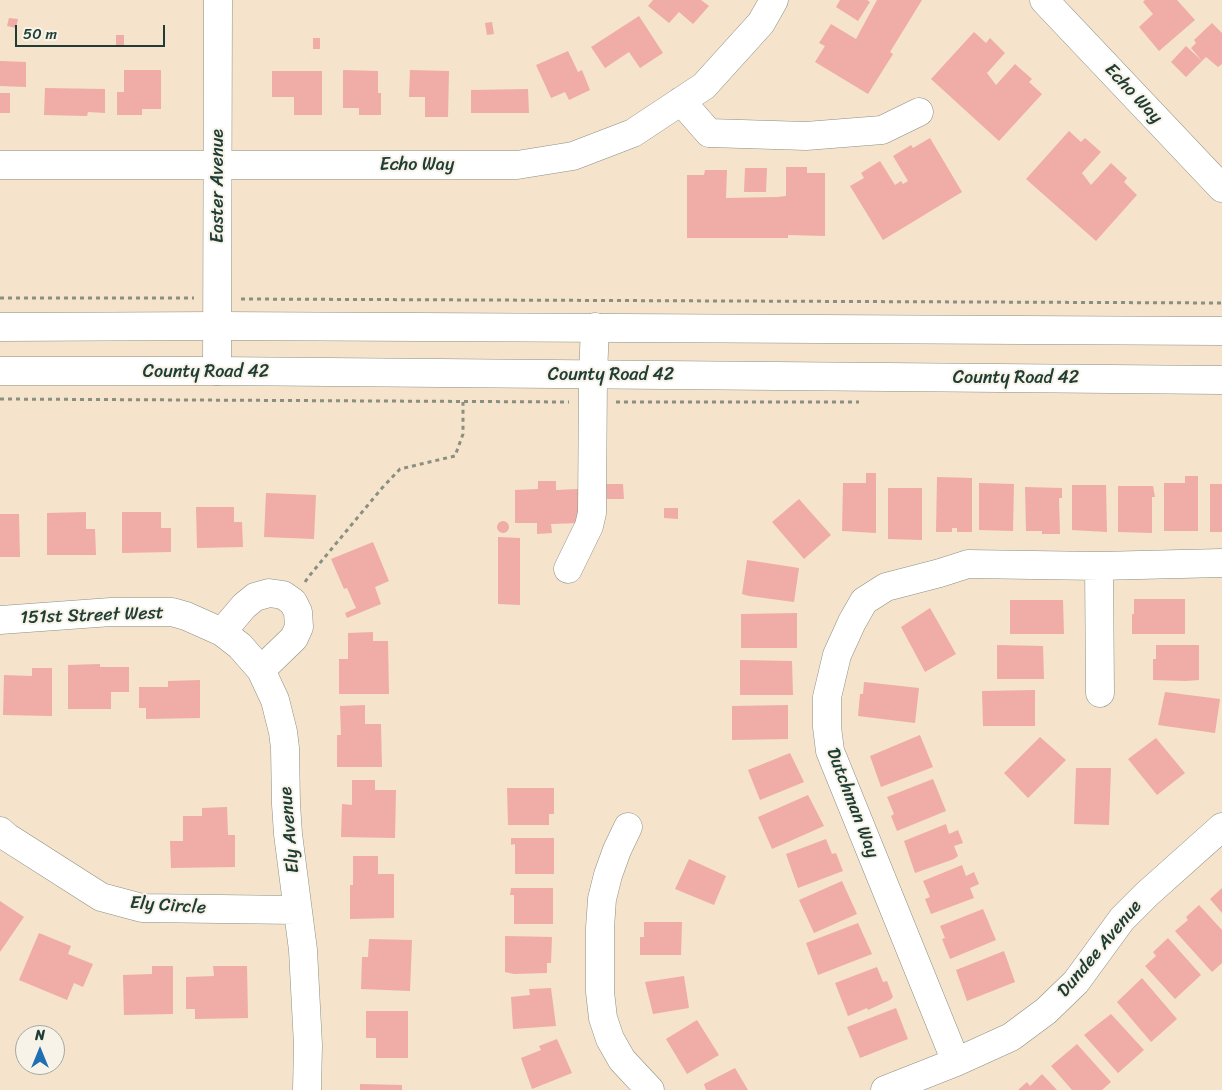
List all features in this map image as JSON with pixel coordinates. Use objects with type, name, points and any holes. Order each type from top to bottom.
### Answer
[{"type":"main road","name":"Easter Avenue","points":[[217,371],[218,0]]},
{"type":"main road","name":"Echo Way","points":[[0,165],[517,165],[574,156],[633,133],[704,86],[761,23],[774,0]]},
{"type":"main road","name":"Echo Way","points":[[1044,0],[1222,188]]},
{"type":"main road","points":[[681,101],[709,133],[806,136],[882,130],[919,112]]},
{"type":"main road","points":[[0,327],[595,327],[1222,331]]},
{"type":"main road","points":[[568,569],[589,526],[592,513],[595,327]]},
{"type":"main road","name":"County Road 42","points":[[0,371],[217,371],[1222,380]]},
{"type":"main road","name":"Dutchman Way","points":[[956,1062],[830,750],[827,726],[827,696],[837,654],[852,622],[864,601],[886,587],[968,564],[1099,566],[1222,563]]},
{"type":"main road","points":[[1099,566],[1100,693]]},
{"type":"main road","points":[[222,632],[244,606],[255,597],[269,593],[282,595],[293,602],[298,612],[299,627],[294,638],[261,670]]},
{"type":"main road","name":"151st Street West","points":[[0,620],[110,612],[172,612],[184,616]]},
{"type":"main road","name":"Ely Avenue","points":[[184,616],[222,632],[240,646],[261,670],[275,700],[284,732],[286,812],[303,950],[307,1017],[307,1090]]},
{"type":"main road","name":"Dundee Avenue","points":[[885,1090],[956,1062],[1011,1037],[1046,1011],[1076,982],[1122,920],[1147,894],[1222,827]]},
{"type":"main road","points":[[628,828],[617,850],[602,900],[600,992],[603,1018],[610,1039],[622,1060],[650,1090]]},
{"type":"main road","name":"Ely Circle","points":[[0,831],[6,837],[101,898],[142,908],[297,910]]},
{"type":"path","points":[[0,298],[1222,303]]},
{"type":"path","points":[[293,602],[310,575],[400,469],[455,456],[464,434],[464,402]]},
{"type":"building","points":[[653,0],[701,0],[709,6],[693,24],[679,12],[669,23],[648,6]]},
{"type":"building","points":[[840,0],[867,0],[870,2],[858,21],[836,7]]},
{"type":"building","points":[[877,0],[922,0],[890,52],[893,54],[868,94],[815,62],[825,46],[819,43],[831,24],[856,39]]},
{"type":"building","points":[[1145,0],[1177,0],[1195,20],[1159,51],[1139,27],[1153,14],[1143,2]]},
{"type":"building","points":[[639,16],[663,53],[640,68],[629,52],[605,68],[591,47]]},
{"type":"building","points":[[9,18],[18,19],[16,28],[7,26]]},
{"type":"building","points":[[492,22],[494,34],[487,35],[485,23]]},
{"type":"building","points":[[1212,23],[1222,33],[1222,64],[1218,67],[1206,57],[1202,61],[1191,48],[1196,43],[1194,40]]},
{"type":"building","points":[[974,32],[986,43],[990,38],[1005,53],[987,73],[996,85],[1015,64],[1032,79],[1029,82],[1042,94],[999,141],[931,79]]},
{"type":"building","points":[[116,35],[124,35],[124,46],[116,46]]},
{"type":"building","points":[[313,38],[320,38],[320,49],[313,49]]},
{"type":"building","points":[[1186,46],[1202,61],[1186,77],[1171,62]]},
{"type":"building","points":[[568,51],[578,72],[582,70],[590,90],[569,100],[565,92],[551,98],[536,65]]},
{"type":"building","points":[[0,61],[26,62],[26,87],[0,86]]},
{"type":"building","points":[[124,70],[161,70],[161,109],[142,109],[142,115],[117,115],[117,92],[124,92]]},
{"type":"building","points":[[343,70],[378,71],[381,115],[359,115],[359,108],[343,108]]},
{"type":"building","points":[[410,70],[449,71],[448,117],[425,117],[425,97],[409,97]]},
{"type":"building","points":[[272,71],[322,71],[322,115],[294,115],[294,97],[272,97]]},
{"type":"building","points":[[45,88],[105,89],[105,113],[88,112],[87,116],[44,115]]},
{"type":"building","points":[[528,89],[529,113],[471,113],[471,90]]},
{"type":"building","points":[[0,93],[10,93],[10,113],[0,113]]},
{"type":"building","points":[[1069,131],[1081,142],[1085,138],[1101,152],[1082,173],[1091,185],[1111,163],[1127,178],[1124,182],[1137,195],[1096,241],[1026,179]]},
{"type":"building","points":[[930,138],[962,192],[883,240],[850,186],[864,178],[861,173],[880,161],[895,185],[901,181],[903,184],[908,181],[893,156],[911,145],[913,148]]},
{"type":"building","points":[[786,167],[807,167],[807,173],[825,173],[825,236],[788,235],[788,238],[687,238],[687,175],[704,175],[705,170],[727,170],[726,198],[777,197],[786,196]]},
{"type":"building","points":[[745,168],[767,168],[766,192],[744,192]]},
{"type":"building","points":[[866,473],[876,473],[876,533],[842,531],[843,483],[866,483]]},
{"type":"building","points":[[1185,476],[1198,476],[1198,531],[1164,531],[1164,483],[1185,483]]},
{"type":"building","points":[[937,477],[972,478],[972,532],[957,532],[957,528],[952,528],[952,532],[936,532]]},
{"type":"building","points":[[538,481],[556,481],[556,490],[578,489],[579,523],[551,524],[552,533],[537,534],[537,523],[515,523],[515,490],[538,489]]},
{"type":"building","points":[[979,483],[1014,484],[1013,531],[979,530]]},
{"type":"building","points":[[606,484],[623,484],[624,499],[607,499]]},
{"type":"building","points":[[1210,484],[1222,484],[1222,532],[1210,532]]},
{"type":"building","points":[[1072,485],[1106,485],[1107,532],[1072,530]]},
{"type":"building","points":[[1118,486],[1153,486],[1155,497],[1152,497],[1152,533],[1118,532]]},
{"type":"building","points":[[1025,487],[1062,488],[1062,498],[1059,498],[1060,534],[1042,534],[1042,531],[1026,531]]},
{"type":"building","points":[[888,488],[922,488],[922,540],[888,539]]},
{"type":"building","points":[[266,493],[316,495],[314,539],[264,537]]},
{"type":"building","points":[[799,499],[831,535],[804,559],[772,522]]},
{"type":"building","points":[[196,507],[234,507],[234,522],[242,522],[243,547],[197,548]]},
{"type":"building","points":[[664,508],[678,508],[678,519],[664,518]]},
{"type":"building","points":[[86,512],[86,529],[95,529],[96,555],[47,555],[47,513]]},
{"type":"building","points":[[122,512],[161,512],[161,528],[171,528],[171,552],[122,553]]},
{"type":"building","points":[[0,514],[19,514],[20,557],[0,557]]},
{"type":"building","points":[[503,521],[509,527],[503,533],[497,527]]},
{"type":"building","points":[[498,537],[520,538],[520,605],[498,604]]},
{"type":"building","points":[[373,542],[389,581],[375,587],[381,604],[347,618],[345,613],[356,608],[347,588],[344,589],[331,559]]},
{"type":"building","points":[[747,560],[799,568],[794,602],[742,594]]},
{"type":"building","points":[[1134,599],[1185,599],[1185,634],[1132,634]]},
{"type":"building","points":[[1010,600],[1063,600],[1064,634],[1010,634]]},
{"type":"building","points":[[930,608],[956,654],[925,672],[901,627]]},
{"type":"building","points":[[797,613],[797,648],[741,648],[741,614]]},
{"type":"building","points":[[373,632],[373,641],[388,641],[389,694],[339,694],[339,659],[348,659],[348,633]]},
{"type":"building","points":[[997,645],[1043,646],[1044,679],[997,679]]},
{"type":"building","points":[[1156,645],[1199,645],[1199,680],[1153,680],[1153,659],[1156,659]]},
{"type":"building","points":[[740,660],[792,661],[793,695],[740,695]]},
{"type":"building","points":[[100,664],[100,667],[129,667],[129,692],[111,692],[111,709],[68,709],[68,665]]},
{"type":"building","points":[[32,668],[52,668],[52,716],[3,715],[4,675],[32,676]]},
{"type":"building","points":[[200,680],[200,718],[146,719],[146,708],[139,708],[139,687],[168,687],[168,681]]},
{"type":"building","points":[[864,682],[919,688],[915,723],[858,716],[860,694],[863,694]]},
{"type":"building","points":[[1035,690],[1035,726],[983,726],[982,691]]},
{"type":"building","points":[[1165,692],[1220,699],[1215,733],[1158,725]]},
{"type":"building","points":[[365,705],[365,724],[381,724],[382,767],[337,767],[337,735],[341,735],[340,706]]},
{"type":"building","points":[[788,705],[788,739],[732,740],[732,706]]},
{"type":"building","points":[[920,735],[933,767],[881,787],[870,756]]},
{"type":"building","points":[[1040,737],[1066,760],[1028,798],[1004,773]]},
{"type":"building","points":[[1156,738],[1185,773],[1157,795],[1128,759]]},
{"type":"building","points":[[790,753],[804,782],[760,800],[748,770]]},
{"type":"building","points":[[1076,768],[1111,768],[1109,825],[1074,824]]},
{"type":"building","points":[[933,779],[946,811],[897,831],[891,816],[894,814],[887,797]]},
{"type":"building","points":[[352,780],[375,780],[375,790],[396,790],[395,838],[341,837],[342,804],[352,805]]},
{"type":"building","points":[[507,788],[554,788],[554,814],[549,814],[549,825],[508,825]]},
{"type":"building","points":[[808,795],[824,826],[772,849],[758,817]]},
{"type":"building","points":[[227,807],[228,835],[235,835],[235,867],[171,868],[170,841],[183,841],[183,816],[202,816],[202,808]]},
{"type":"building","points":[[946,824],[949,834],[958,830],[963,843],[954,846],[958,856],[915,873],[904,841]]},
{"type":"building","points":[[511,838],[554,838],[554,874],[515,874],[515,844],[511,845]]},
{"type":"building","points":[[826,839],[832,854],[836,853],[843,871],[798,888],[786,854]]},
{"type":"building","points":[[353,856],[378,856],[378,874],[394,874],[394,918],[350,919],[350,885],[353,885]]},
{"type":"building","points":[[689,859],[726,876],[714,905],[675,889]]},
{"type":"building","points":[[962,865],[966,876],[974,872],[979,884],[970,888],[974,898],[931,914],[925,899],[930,897],[923,881]]},
{"type":"building","points":[[842,881],[857,914],[814,933],[799,900]]},
{"type":"building","points":[[511,888],[553,888],[553,924],[514,924],[514,895],[510,895]]},
{"type":"building","points":[[1222,888],[1222,913],[1210,899]]},
{"type":"building","points":[[0,901],[24,917],[0,952]]},
{"type":"building","points":[[1199,905],[1222,930],[1222,963],[1212,972],[1175,931],[1188,920],[1186,917]]},
{"type":"building","points":[[983,909],[996,940],[950,959],[942,939],[945,938],[940,926]]},
{"type":"building","points":[[644,922],[682,922],[681,955],[640,955],[640,937],[644,937]]},
{"type":"building","points":[[858,923],[872,954],[818,975],[806,943]]},
{"type":"building","points":[[39,933],[71,946],[68,954],[93,964],[83,987],[74,983],[67,1000],[19,980]]},
{"type":"building","points":[[505,936],[552,937],[551,963],[547,963],[547,973],[514,974],[505,972]]},
{"type":"building","points":[[1168,938],[1201,975],[1175,999],[1145,966],[1156,956],[1153,952]]},
{"type":"building","points":[[369,939],[412,940],[410,991],[361,989],[362,957],[368,957]]},
{"type":"building","points":[[1004,951],[1015,982],[967,1001],[956,970]]},
{"type":"building","points":[[152,966],[173,966],[173,1014],[124,1015],[123,975],[152,974]]},
{"type":"building","points":[[213,966],[247,966],[248,1018],[195,1019],[195,1009],[186,1009],[186,977],[214,976]]},
{"type":"building","points":[[877,967],[883,982],[887,981],[893,997],[868,1010],[867,1008],[848,1016],[835,983]]},
{"type":"building","points":[[684,976],[689,1008],[653,1014],[645,982]]},
{"type":"building","points":[[1142,978],[1177,1019],[1151,1042],[1117,1002]]},
{"type":"building","points":[[551,988],[556,1026],[513,1029],[511,997],[530,995],[529,989]]},
{"type":"building","points":[[896,1008],[908,1039],[860,1058],[847,1027]]},
{"type":"building","points":[[366,1011],[408,1011],[408,1058],[376,1058],[376,1038],[366,1038]]},
{"type":"building","points":[[1111,1014],[1144,1050],[1118,1073],[1084,1035]]},
{"type":"building","points":[[697,1020],[719,1055],[687,1074],[666,1039]]},
{"type":"building","points":[[557,1039],[572,1073],[532,1089],[521,1058],[541,1050],[539,1046]]},
{"type":"building","points":[[1077,1044],[1111,1082],[1102,1090],[1072,1090],[1051,1066]]},
{"type":"building","points":[[735,1068],[748,1090],[706,1090],[704,1084]]},
{"type":"building","points":[[1042,1074],[1057,1090],[1018,1090],[1027,1082],[1030,1086]]},
{"type":"building","points":[[360,1084],[402,1085],[402,1090],[360,1090]]}]
